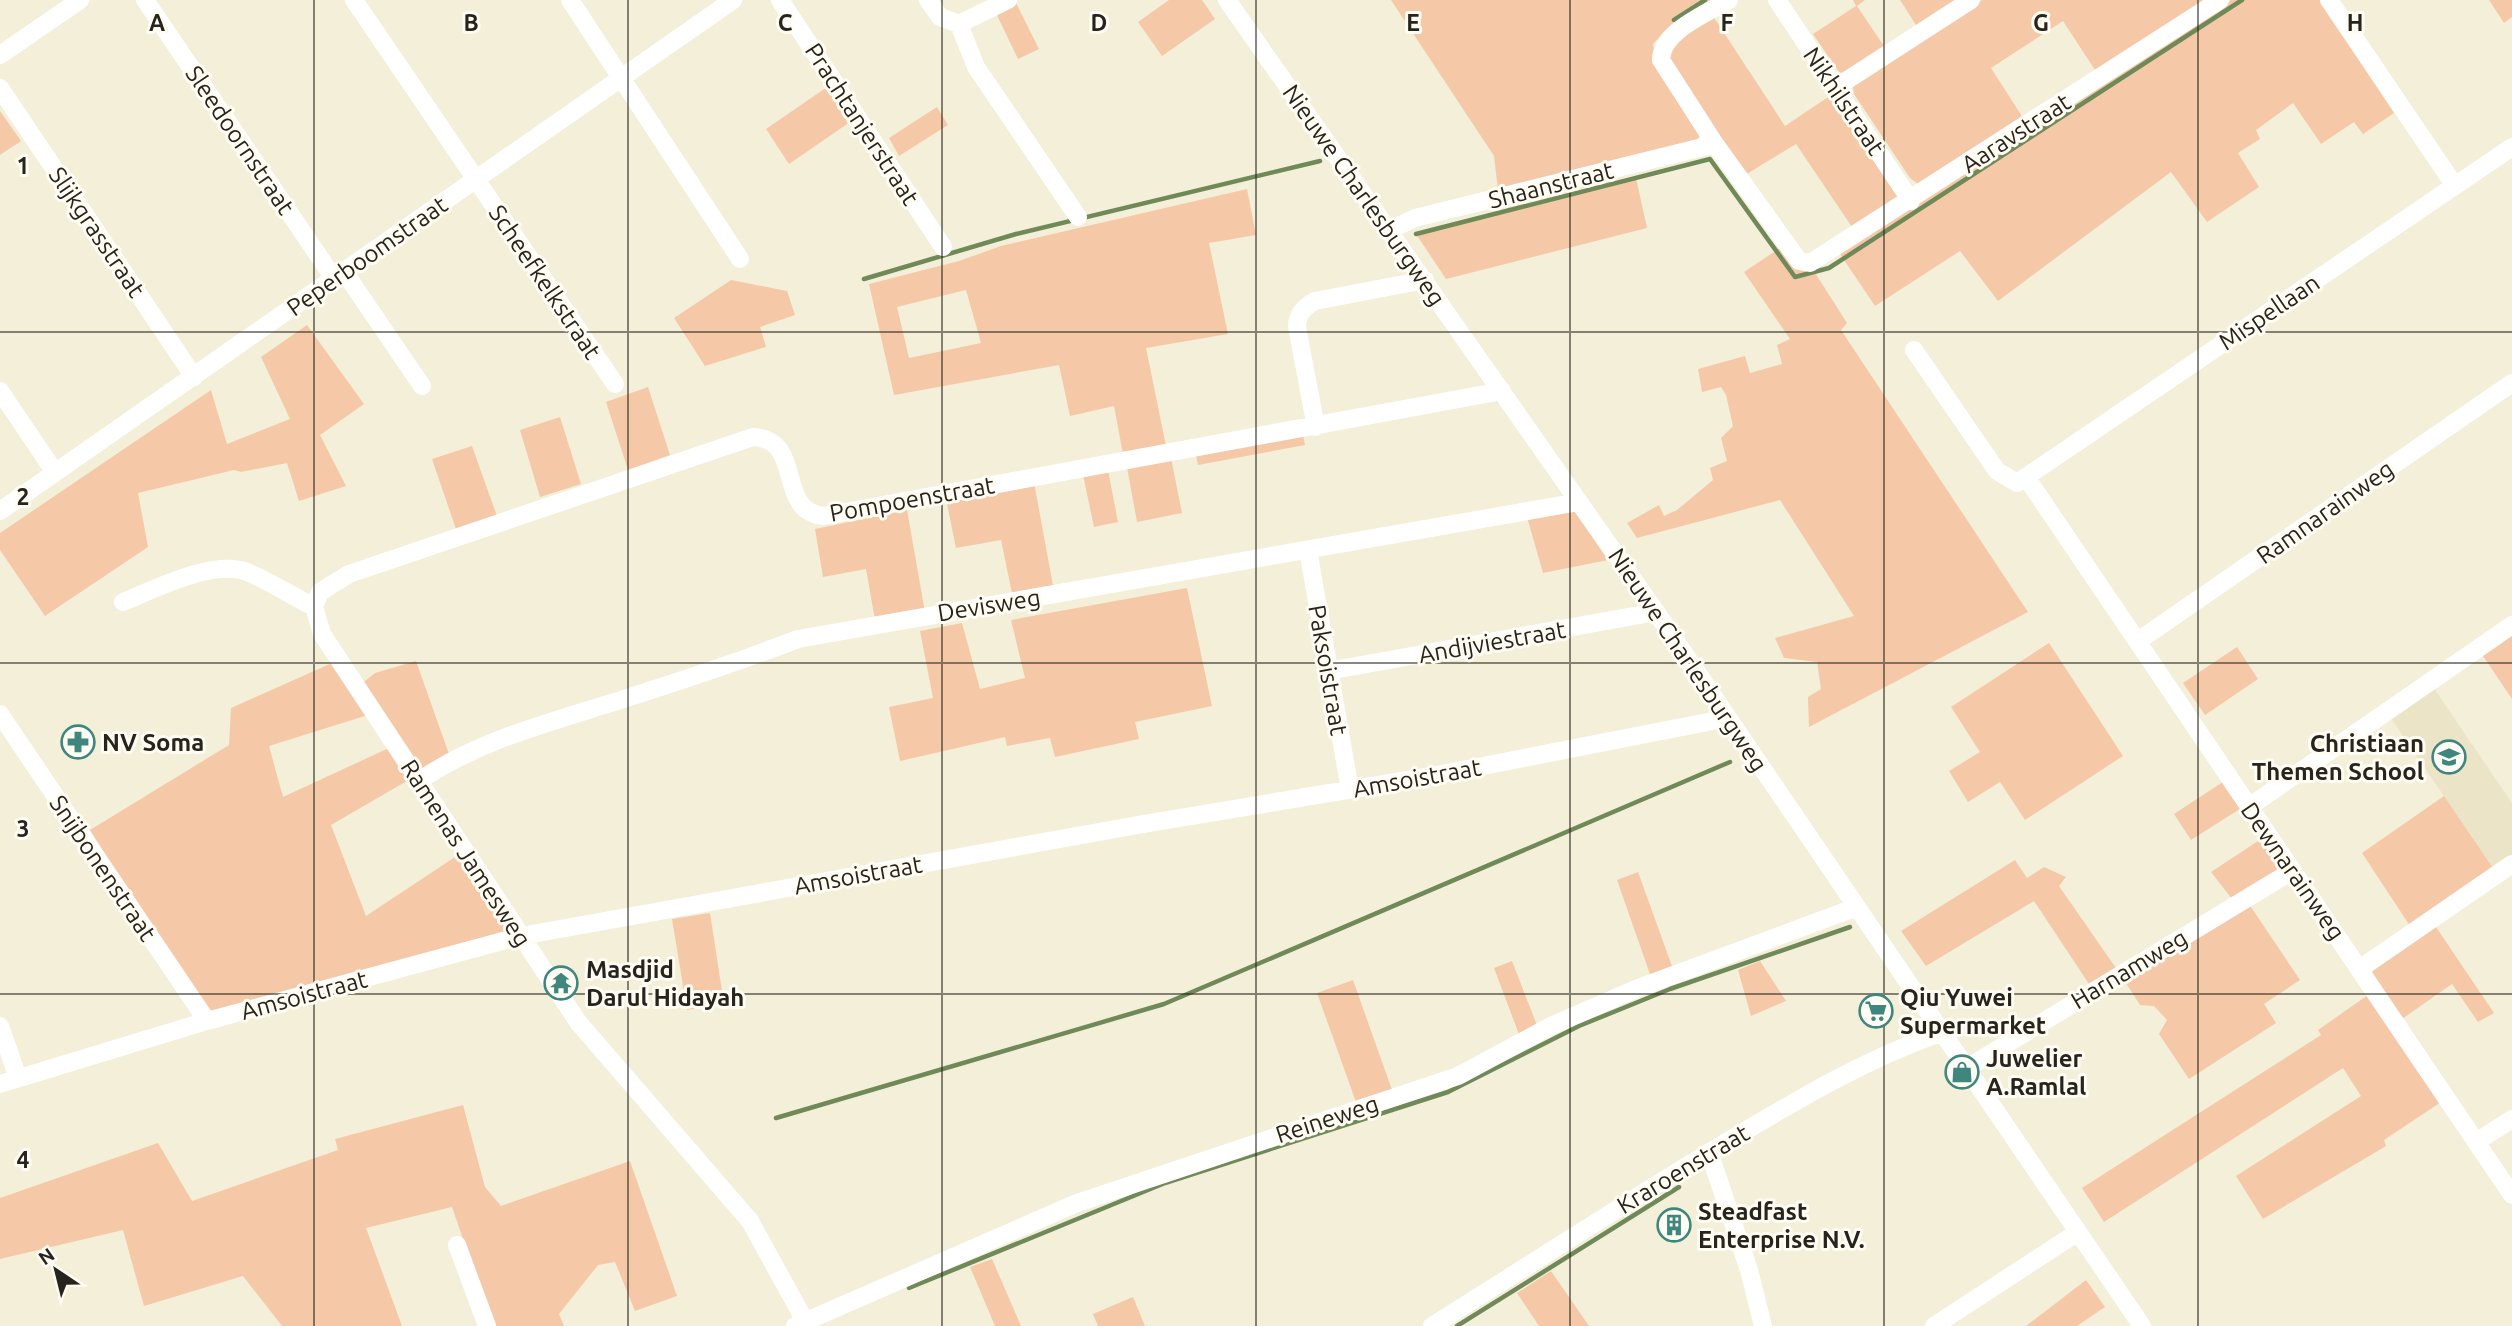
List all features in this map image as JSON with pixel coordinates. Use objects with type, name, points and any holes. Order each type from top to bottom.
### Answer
[{"type":"street","points":[[0,55],[80,0]]},
{"type":"street","name":"Sleedoornstraat","points":[[145,0],[340,276],[422,386]]},
{"type":"street","name":"Scheefkelkstraat","points":[[354,0],[615,384]]},
{"type":"street","points":[[570,0],[740,259]]},
{"type":"street","name":"Peperboomstraat","points":[[0,511],[733,0]]},
{"type":"street","name":"Prachtanjerstraat","points":[[780,0],[943,247]]},
{"type":"street","points":[[928,0],[940,17],[959,24],[1008,0]]},
{"type":"street","name":"Nieuwe Charlesburgweg","points":[[1227,0],[1656,612],[2141,1326]]},
{"type":"street","points":[[1715,144],[1661,60],[1661,50],[1670,37],[1729,0]]},
{"type":"street","name":"Nikhilstraat","points":[[1777,0],[1911,201]]},
{"type":"street","points":[[1835,88],[1971,0]]},
{"type":"street","name":"Aaravstraat","points":[[1715,144],[1799,261],[1810,262],[1911,201],[2220,0]]},
{"type":"street","points":[[2329,0],[2455,186]]},
{"type":"street","points":[[959,24],[976,67],[1078,217]]},
{"type":"street","name":"Slijkgrasstraat","points":[[0,88],[194,377]]},
{"type":"street","name":"Shaanstraat","points":[[1388,231],[1415,218],[1715,144]]},
{"type":"street","name":"Mispellaan","points":[[2026,477],[2512,147]]},
{"type":"street","points":[[1316,427],[1297,327],[1297,319],[1305,307],[1315,300],[1425,280]]},
{"type":"street","points":[[1914,350],[1997,471],[2017,483],[2026,477]]},
{"type":"street","name":"Ramnarainweg","points":[[2138,641],[2512,383]]},
{"type":"street","points":[[0,391],[54,471]]},
{"type":"street","name":"Pompoenstraat","points":[[314,607],[320,592],[349,573],[753,437],[772,441],[781,449],[802,507],[813,515],[824,516],[1502,391]]},
{"type":"street","name":"Dewnarainweg","points":[[2026,477],[2292,871],[2361,968],[2512,1195]]},
{"type":"street","name":"Devisweg","points":[[419,781],[441,766],[542,724],[744,660],[798,639],[1579,502]]},
{"type":"street","name":"Paksoistraat","points":[[1308,550],[1350,790]]},
{"type":"street","points":[[123,602],[179,579],[230,569],[245,571],[314,607]]},
{"type":"street","name":"Ramenas Jamesweg","points":[[314,607],[321,634],[578,1022],[750,1221],[800,1324]]},
{"type":"street","name":"Andijviestraat","points":[[1328,671],[1656,612]]},
{"type":"street","points":[[2249,807],[2512,625]]},
{"type":"street","name":"Snijbonenstraat","points":[[0,714],[206,1021]]},
{"type":"street","name":"Amsoistraat","points":[[0,1084],[206,1021],[521,936],[1149,822],[1350,790],[1728,718]]},
{"type":"street","points":[[2361,968],[2512,864]]},
{"type":"street","name":"Harnamweg","points":[[1967,1068],[2292,871]]},
{"type":"street","name":"Reineweg","points":[[800,1324],[1077,1203],[1458,1076],[1553,1025],[1636,989],[1857,907]]},
{"type":"street","points":[[0,1026],[18,1079]]},
{"type":"street","name":"Kraroenstraat","points":[[1432,1326],[1709,1152],[1827,1083],[1893,1049],[1943,1032]]},
{"type":"street","points":[[2476,1142],[2512,1119]]},
{"type":"street","points":[[1709,1152],[1749,1270],[1763,1326]]},
{"type":"street","points":[[1934,1326],[2078,1231]]},
{"type":"street","points":[[457,1245],[487,1326]]},
{"type":"shaded area","points":[[1169,0],[1202,0],[1215,19],[1162,56],[1138,22]]},
{"type":"shaded area","points":[[1391,0],[1715,0],[1664,32],[1653,44],[1656,64],[1700,136],[1695,141],[1498,190],[1494,156]]},
{"type":"shaded area","points":[[1853,0],[1865,0],[1857,6],[1886,49],[1845,74],[1839,72],[1813,34],[1856,6]]},
{"type":"shaded area","points":[[1900,0],[1963,0],[1918,28]]},
{"type":"shaded area","points":[[1982,0],[2206,0],[2097,73],[2063,21],[1991,68],[2025,121],[1918,184],[1910,178],[1854,94],[1853,87],[1860,79]]},
{"type":"shaded area","points":[[2231,0],[2335,0],[2324,7],[2394,113],[2363,134],[2354,122],[2321,144],[2293,103],[2256,130],[2260,139],[2238,153],[2259,187],[2207,222],[2171,172],[1998,301],[1960,251],[1875,306],[1840,254]]},
{"type":"shaded area","points":[[2489,0],[2512,0],[2512,17],[2504,23]]},
{"type":"shaded area","points":[[1016,3],[1039,49],[1018,59],[996,13]]},
{"type":"shaded area","points":[[1713,16],[1785,126],[1837,91],[1903,195],[1854,230],[1796,144],[1745,175],[1669,60],[1673,42]]},
{"type":"shaded area","points":[[830,85],[853,120],[789,164],[766,129]]},
{"type":"shaded area","points":[[937,107],[948,125],[899,156],[889,138]]},
{"type":"shaded area","points":[[0,111],[21,141],[0,155]]},
{"type":"shaded area","points":[[1636,178],[1647,228],[1446,279],[1416,234]]},
{"type":"shaded area","points":[[1247,189],[1256,235],[1209,243],[1228,334],[1146,348],[1166,446],[1123,454],[1114,406],[1070,416],[1059,365],[894,395],[869,284],[959,261],[1001,246]],"holes":[[[966,290],[981,343],[909,358],[897,307]]]},
{"type":"shaded area","points":[[1780,248],[1812,268],[1847,323],[1841,330],[2028,612],[1809,727],[1808,697],[1821,689],[1817,662],[1784,658],[1775,638],[1854,616],[1780,500],[1637,538],[1627,523],[1659,505],[1664,516],[1677,510],[1713,480],[1710,468],[1727,461],[1721,438],[1733,426],[1726,395],[1721,387],[1702,392],[1698,369],[1745,356],[1750,373],[1782,364],[1777,345],[1790,339],[1744,272]]},
{"type":"shaded area","points":[[731,280],[787,291],[795,315],[760,327],[766,347],[705,366],[674,318]]},
{"type":"shaded area","points":[[307,325],[364,404],[320,435],[346,486],[299,501],[287,463],[241,472],[234,470],[138,493],[148,547],[45,616],[0,550],[0,533],[211,390],[227,444],[290,419],[261,357]]},
{"type":"shaded area","points":[[648,387],[670,455],[628,470],[606,402]]},
{"type":"shaded area","points":[[560,417],[581,484],[540,497],[520,430]]},
{"type":"shaded area","points":[[1303,435],[1305,445],[1198,465],[1196,455]]},
{"type":"shaded area","points":[[472,446],[498,519],[457,532],[432,459]]},
{"type":"shaded area","points":[[1171,458],[1182,513],[1137,522],[1127,467]]},
{"type":"shaded area","points":[[1108,470],[1118,522],[1094,527],[1083,475]]},
{"type":"shaded area","points":[[1034,482],[1054,591],[1013,598],[1001,540],[956,548],[946,499]]},
{"type":"shaded area","points":[[1573,509],[1608,560],[1543,573],[1527,517]]},
{"type":"shaded area","points":[[907,510],[925,612],[875,620],[866,569],[823,577],[815,529]]},
{"type":"shaded area","points":[[1187,588],[1212,706],[1135,722],[1139,739],[1055,757],[1050,738],[1007,746],[1005,737],[900,761],[889,707],[933,698],[920,631],[962,623],[980,689],[1025,678],[1011,620]]},
{"type":"shaded area","points":[[2512,632],[2512,699],[2481,653]]},
{"type":"shaded area","points":[[2049,643],[2123,756],[2025,820],[2000,782],[1968,802],[1949,771],[1980,752],[1951,707]]},
{"type":"shaded area","points":[[2237,647],[2258,679],[2205,715],[2183,683]]},
{"type":"shaded area","points":[[416,661],[450,757],[424,768],[417,767],[360,685],[375,673]]},
{"type":"shaded area","points":[[332,663],[368,715],[269,746],[283,797],[391,747],[412,778],[331,825],[366,916],[461,853],[506,920],[508,932],[212,1013],[202,1008],[90,830],[229,745],[231,708]]},
{"type":"shaded area","name":"Christiaan Themen School","points":[[2433,687],[2512,803],[2512,855],[2493,868],[2390,717]]},
{"type":"shaded area","points":[[2226,780],[2243,807],[2191,840],[2174,814]]},
{"type":"shaded area","points":[[2444,796],[2493,868],[2410,926],[2362,853]]},
{"type":"shaded area","points":[[2264,837],[2281,866],[2278,872],[2232,899],[2211,872]]},
{"type":"shaded area","points":[[2015,860],[2027,878],[2044,867],[2066,877],[2059,886],[2118,971],[2091,987],[2034,901],[1926,966],[1901,931]]},
{"type":"shaded area","points":[[1638,872],[1673,969],[1651,977],[1617,880]]},
{"type":"shaded area","points":[[2249,904],[2300,980],[2264,1004],[2276,1023],[2189,1079],[2159,1034],[2167,1020],[2154,1006],[2140,1005],[2124,980]]},
{"type":"shaded area","points":[[710,913],[724,1004],[687,1010],[672,919]]},
{"type":"shaded area","points":[[2434,924],[2494,1013],[2478,1022],[2452,984],[2402,1019],[2372,973],[2374,967]]},
{"type":"shaded area","points":[[1512,961],[1538,1028],[1520,1037],[1494,968]]},
{"type":"shaded area","points":[[1760,961],[1786,1001],[1751,1016],[1738,970]]},
{"type":"shaded area","points":[[1353,980],[1392,1090],[1356,1102],[1317,993]]},
{"type":"shaded area","points":[[2368,995],[2441,1102],[2384,1140],[2386,1146],[2263,1219],[2236,1176],[2361,1096],[2343,1068],[2104,1222],[2082,1188],[2321,1035],[2318,1030]]},
{"type":"shaded area","points":[[463,1105],[485,1187],[501,1206],[630,1161],[677,1296],[635,1311],[615,1262],[598,1265],[559,1314],[564,1326],[493,1326],[452,1207],[366,1228],[402,1326],[282,1326],[243,1276],[144,1306],[123,1230],[0,1259],[0,1198],[158,1143],[192,1201],[338,1150],[335,1139]]},
{"type":"shaded area","points":[[992,1259],[1021,1326],[995,1326],[970,1267]]},
{"type":"shaded area","points":[[1551,1271],[1589,1326],[1539,1326],[1517,1293]]},
{"type":"shaded area","points":[[2086,1280],[2105,1307],[2077,1326],[2026,1326]]},
{"type":"shaded area","points":[[1133,1297],[1145,1326],[1098,1326],[1093,1314]]},
{"type":"waterway","points":[[1674,20],[1705,0]]},
{"type":"waterway","points":[[1416,234],[1710,159],[1795,277],[1829,268],[2242,0]]},
{"type":"waterway","points":[[864,279],[1016,234],[1320,161]]},
{"type":"waterway","points":[[776,1118],[1164,1004],[1730,762]]},
{"type":"waterway","points":[[909,1288],[1165,1183],[1448,1092],[1579,1026],[1670,989],[1850,927]]},
{"type":"waterway","points":[[1457,1326],[1679,1187]]},
{"type":"place","name":"NV Soma","points":[[78,742]]},
{"type":"place","name":"Christiaan Themen School","points":[[2449,757]]},
{"type":"place","name":"Masdjid Darul Hidayah","points":[[561,983]]},
{"type":"place","name":"Qiu Yuwei Supermarket","points":[[1876,1011]]},
{"type":"place","name":"Juwelier A.Ramlal","points":[[1962,1072]]},
{"type":"place","name":"Steadfast Enterprise N.V.","points":[[1674,1225]]}]
